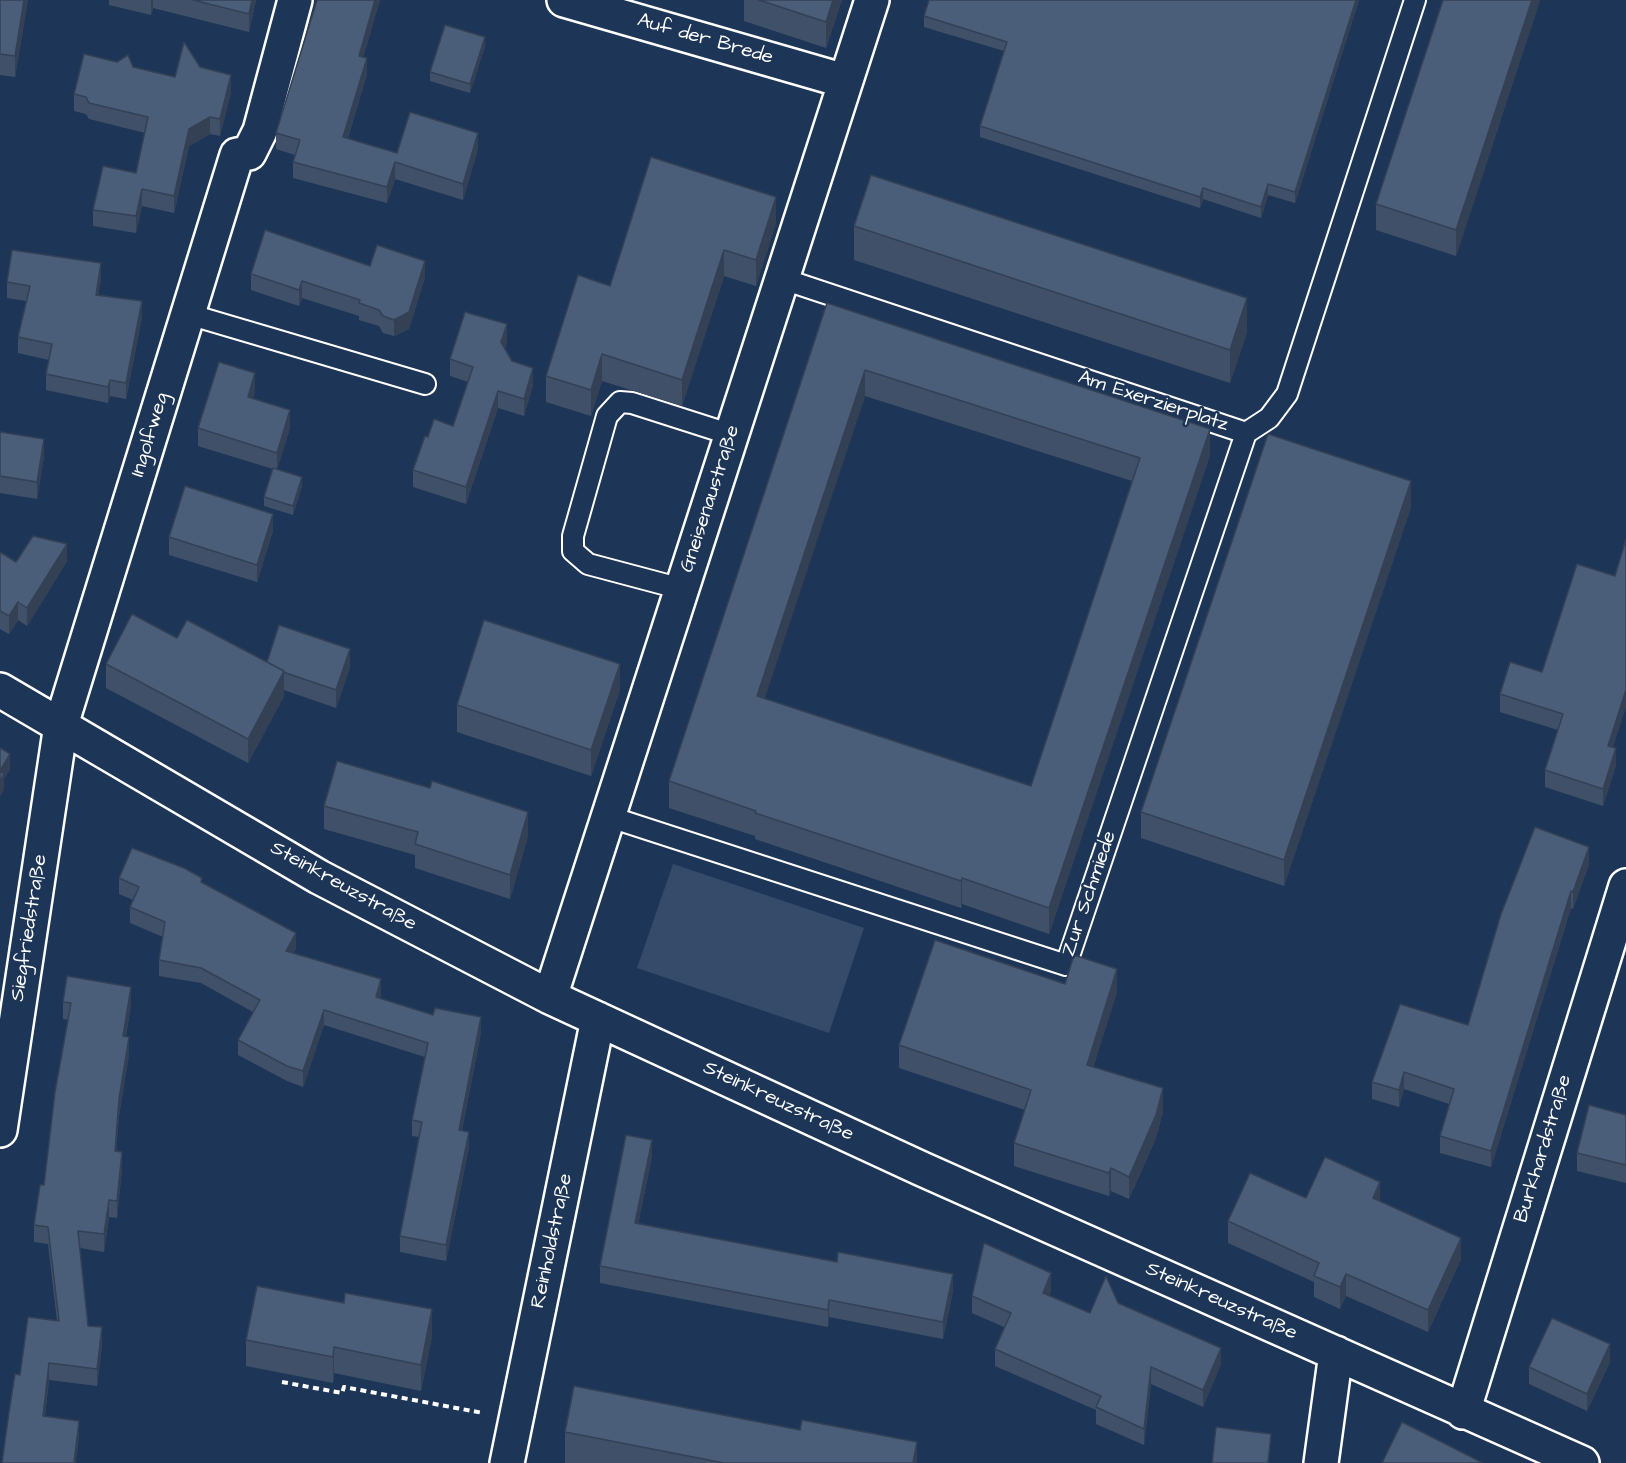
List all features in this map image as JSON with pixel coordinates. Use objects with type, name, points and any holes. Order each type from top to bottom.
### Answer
[{"type":"street","name":"Ingolfweg","points":[[61,726],[237,155],[249,153],[260,131],[295,0]]},
{"type":"street","name":"Auf der Brede","points":[[564,0],[845,81]]},
{"type":"street","name":"Gneisenaustraße","points":[[550,997],[872,0]]},
{"type":"street","name":"Steinkreuzstraße","points":[[0,690],[319,877],[550,997],[922,1169],[1336,1353],[1462,1412],[1582,1463]]},
{"type":"street","name":"Siegfriedstraße","points":[[1,1118],[61,726]]},
{"type":"street","name":"Burkhardstraße","points":[[1462,1412],[1626,886]]},
{"type":"street","name":"Reinholdstraße","points":[[507,1463],[598,1019]]},
{"type":"street","points":[[1322,1463],[1336,1353]]},
{"type":"lane","name":"Am Exerzierplatz","points":[[783,279],[1246,433],[1269,418],[1287,394],[1415,0]]},
{"type":"lane","points":[[188,314],[425,384]]},
{"type":"lane","points":[[682,589],[588,564],[573,551],[573,536],[608,416],[620,402],[632,403],[732,435]]},
{"type":"lane","name":"Zur Schmiede","points":[[607,816],[1066,965],[1246,433]]},
{"type":"path","points":[[282,1382],[342,1393],[344,1387],[516,1419]]},
{"type":"shaded area","points":[[673,864],[864,928],[829,1033],[637,968]]},
{"type":"building","points":[[0,0],[24,0],[15,56],[0,54]]},
{"type":"building","points":[[193,0],[252,0],[249,14]]},
{"type":"building","points":[[317,0],[375,0],[359,56],[367,58],[343,137],[397,153],[410,112],[478,133],[463,184],[395,162],[387,187],[293,162],[300,140],[276,133]]},
{"type":"building","points":[[759,0],[833,0],[826,22]]},
{"type":"building","points":[[929,0],[1356,0],[1295,192],[1268,184],[1261,207],[1203,188],[1200,197],[980,126],[1007,42],[924,16]]},
{"type":"building","points":[[1443,0],[1532,0],[1456,230],[1376,204]]},
{"type":"building","points":[[445,25],[485,37],[470,84],[430,72]]},
{"type":"building","points":[[184,42],[200,67],[231,75],[220,119],[210,117],[189,129],[174,196],[142,189],[136,216],[93,210],[103,166],[136,173],[148,117],[89,103],[86,97],[74,94],[84,54],[117,62],[128,55],[133,67],[175,77]]},
{"type":"building","points":[[651,157],[776,197],[756,260],[724,250],[682,380],[602,354],[591,390],[546,376],[578,275],[610,286]]},
{"type":"building","points":[[871,175],[1247,298],[1230,350],[854,226]]},
{"type":"building","points":[[265,230],[370,266],[377,245],[425,261],[409,312],[394,320],[383,316],[379,310],[359,303],[360,300],[302,281],[299,290],[251,274]]},
{"type":"building","points":[[12,250],[101,263],[96,295],[142,301],[126,383],[110,380],[108,387],[46,374],[52,344],[18,337],[30,286],[7,282]]},
{"type":"building","points":[[827,303],[1210,429],[1049,908],[755,813],[756,811],[669,781]],"holes":[[[865,370],[1140,458],[1031,786],[757,696]]]},
{"type":"building","points":[[465,312],[507,324],[501,342],[512,361],[533,368],[524,399],[498,391],[466,487],[413,470],[425,436],[428,437],[434,419],[453,426],[473,367],[450,359]]},
{"type":"building","points":[[219,362],[255,373],[248,397],[290,410],[277,453],[198,428]]},
{"type":"building","points":[[0,432],[44,439],[37,482],[0,476]]},
{"type":"building","points":[[1268,434],[1411,481],[1284,860],[1141,812]]},
{"type":"building","points":[[273,468],[302,477],[293,506],[264,497]]},
{"type":"building","points":[[185,486],[273,514],[257,565],[169,537]]},
{"type":"building","points":[[33,536],[67,544],[27,608],[18,602],[9,616],[0,611],[0,552],[16,562]]},
{"type":"building","points":[[1626,539],[1626,690],[1608,746],[1616,748],[1603,789],[1545,770],[1563,714],[1500,694],[1510,662],[1542,672],[1577,564],[1615,576]]},
{"type":"building","points":[[132,614],[177,638],[187,620],[284,671],[248,739],[106,664]]},
{"type":"building","points":[[484,620],[620,664],[591,750],[457,705]]},
{"type":"building","points":[[279,625],[350,649],[336,690],[283,672],[267,662]]},
{"type":"building","points":[[0,748],[10,754],[0,771]]},
{"type":"building","points":[[337,761],[430,788],[432,781],[528,812],[510,875],[415,844],[418,832],[324,806]]},
{"type":"building","points":[[1535,827],[1589,847],[1573,892],[1571,891],[1491,1151],[1440,1136],[1454,1089],[1404,1072],[1399,1090],[1372,1082],[1400,1004],[1468,1025],[1501,914]]},
{"type":"building","points":[[132,848],[184,868],[202,878],[201,882],[296,933],[286,951],[381,979],[376,997],[433,1015],[435,1008],[481,1017],[459,1130],[469,1132],[446,1245],[400,1236],[422,1122],[412,1120],[428,1043],[324,1010],[303,1071],[287,1066],[238,1040],[260,1000],[201,968],[159,960],[165,922],[130,907],[139,887],[119,878]]},
{"type":"building","points":[[935,940],[1065,984],[1074,955],[1117,969],[1087,1065],[1163,1088],[1156,1115],[1129,1177],[1111,1168],[1109,1173],[1014,1143],[1031,1090],[899,1045]]},
{"type":"building","points":[[67,976],[131,987],[123,1036],[129,1037],[119,1099],[115,1151],[122,1152],[117,1201],[109,1200],[104,1234],[78,1231],[88,1326],[102,1327],[97,1369],[49,1363],[43,1416],[79,1421],[74,1463],[2,1463],[15,1374],[20,1375],[28,1317],[59,1321],[48,1227],[34,1225],[40,1185],[44,1185],[55,1092],[71,1003],[63,1002]]},
{"type":"building","points":[[1589,1105],[1626,1115],[1626,1165],[1577,1153]]},
{"type":"building","points":[[626,1135],[652,1140],[635,1223],[837,1262],[838,1252],[953,1274],[943,1322],[829,1300],[828,1310],[600,1266]]},
{"type":"building","points":[[1325,1157],[1380,1182],[1373,1198],[1461,1238],[1428,1310],[1346,1274],[1340,1287],[1314,1276],[1319,1263],[1228,1221],[1250,1173],[1306,1198]]},
{"type":"building","points":[[984,1243],[1051,1273],[1043,1293],[1090,1313],[1106,1276],[1118,1303],[1221,1348],[1203,1390],[1151,1367],[1144,1429],[1096,1407],[1101,1396],[995,1349],[1011,1313],[972,1296]]},
{"type":"building","points":[[257,1286],[344,1303],[345,1293],[432,1309],[421,1365],[334,1347],[333,1357],[246,1340]]},
{"type":"building","points":[[1552,1318],[1610,1344],[1587,1394],[1529,1367]]},
{"type":"building","points":[[574,1386],[800,1430],[802,1420],[917,1442],[913,1463],[724,1463],[565,1432]]},
{"type":"building","points":[[1402,1422],[1483,1463],[1382,1463]]},
{"type":"building","points":[[1216,1427],[1271,1434],[1268,1463],[1212,1463]]}]
